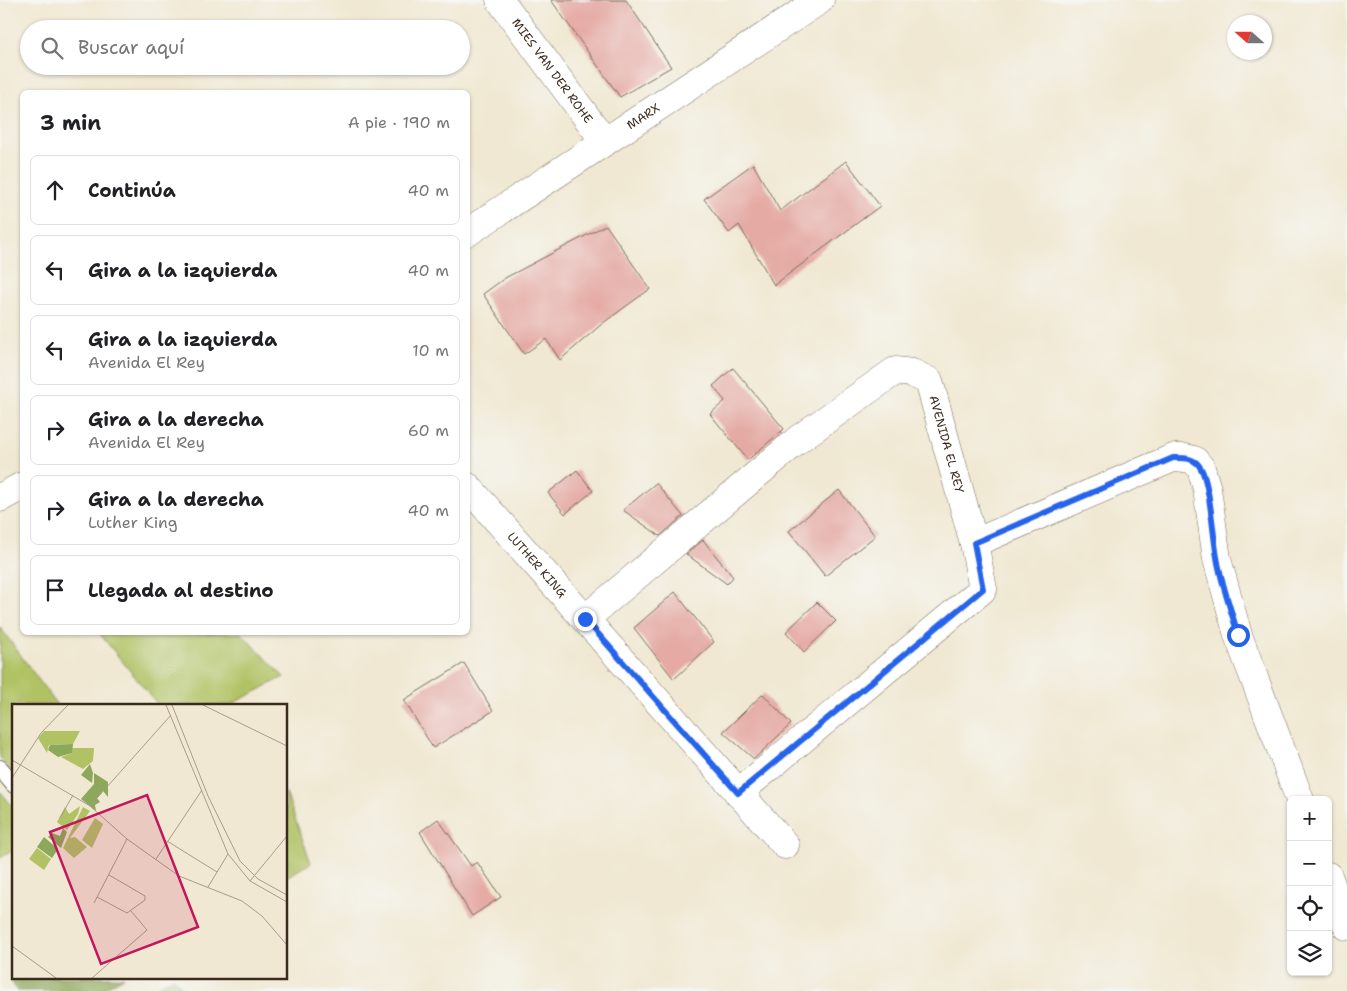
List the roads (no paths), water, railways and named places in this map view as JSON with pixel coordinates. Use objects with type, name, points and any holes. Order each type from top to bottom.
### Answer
[{"type":"street","name":"MIES VAN DER ROHE","points":[[500,0],[605,142]]},
{"type":"street","name":"MARX","points":[[470,231],[820,0]]},
{"type":"street","name":"AVENIDA EL REY","points":[[585,619],[800,438],[895,371],[912,373],[928,382],[974,543],[983,589],[738,793]]},
{"type":"street","points":[[974,543],[1173,458],[1194,460],[1201,468],[1207,489],[1217,559],[1238,635],[1298,796]]},
{"type":"street","points":[[0,498],[20,487]]},
{"type":"street","name":"LUTHER KING","points":[[470,490],[785,844]]},
{"type":"street","points":[[1332,886],[1347,926]]},
{"type":"lane","points":[[0,768],[12,783]]}]
